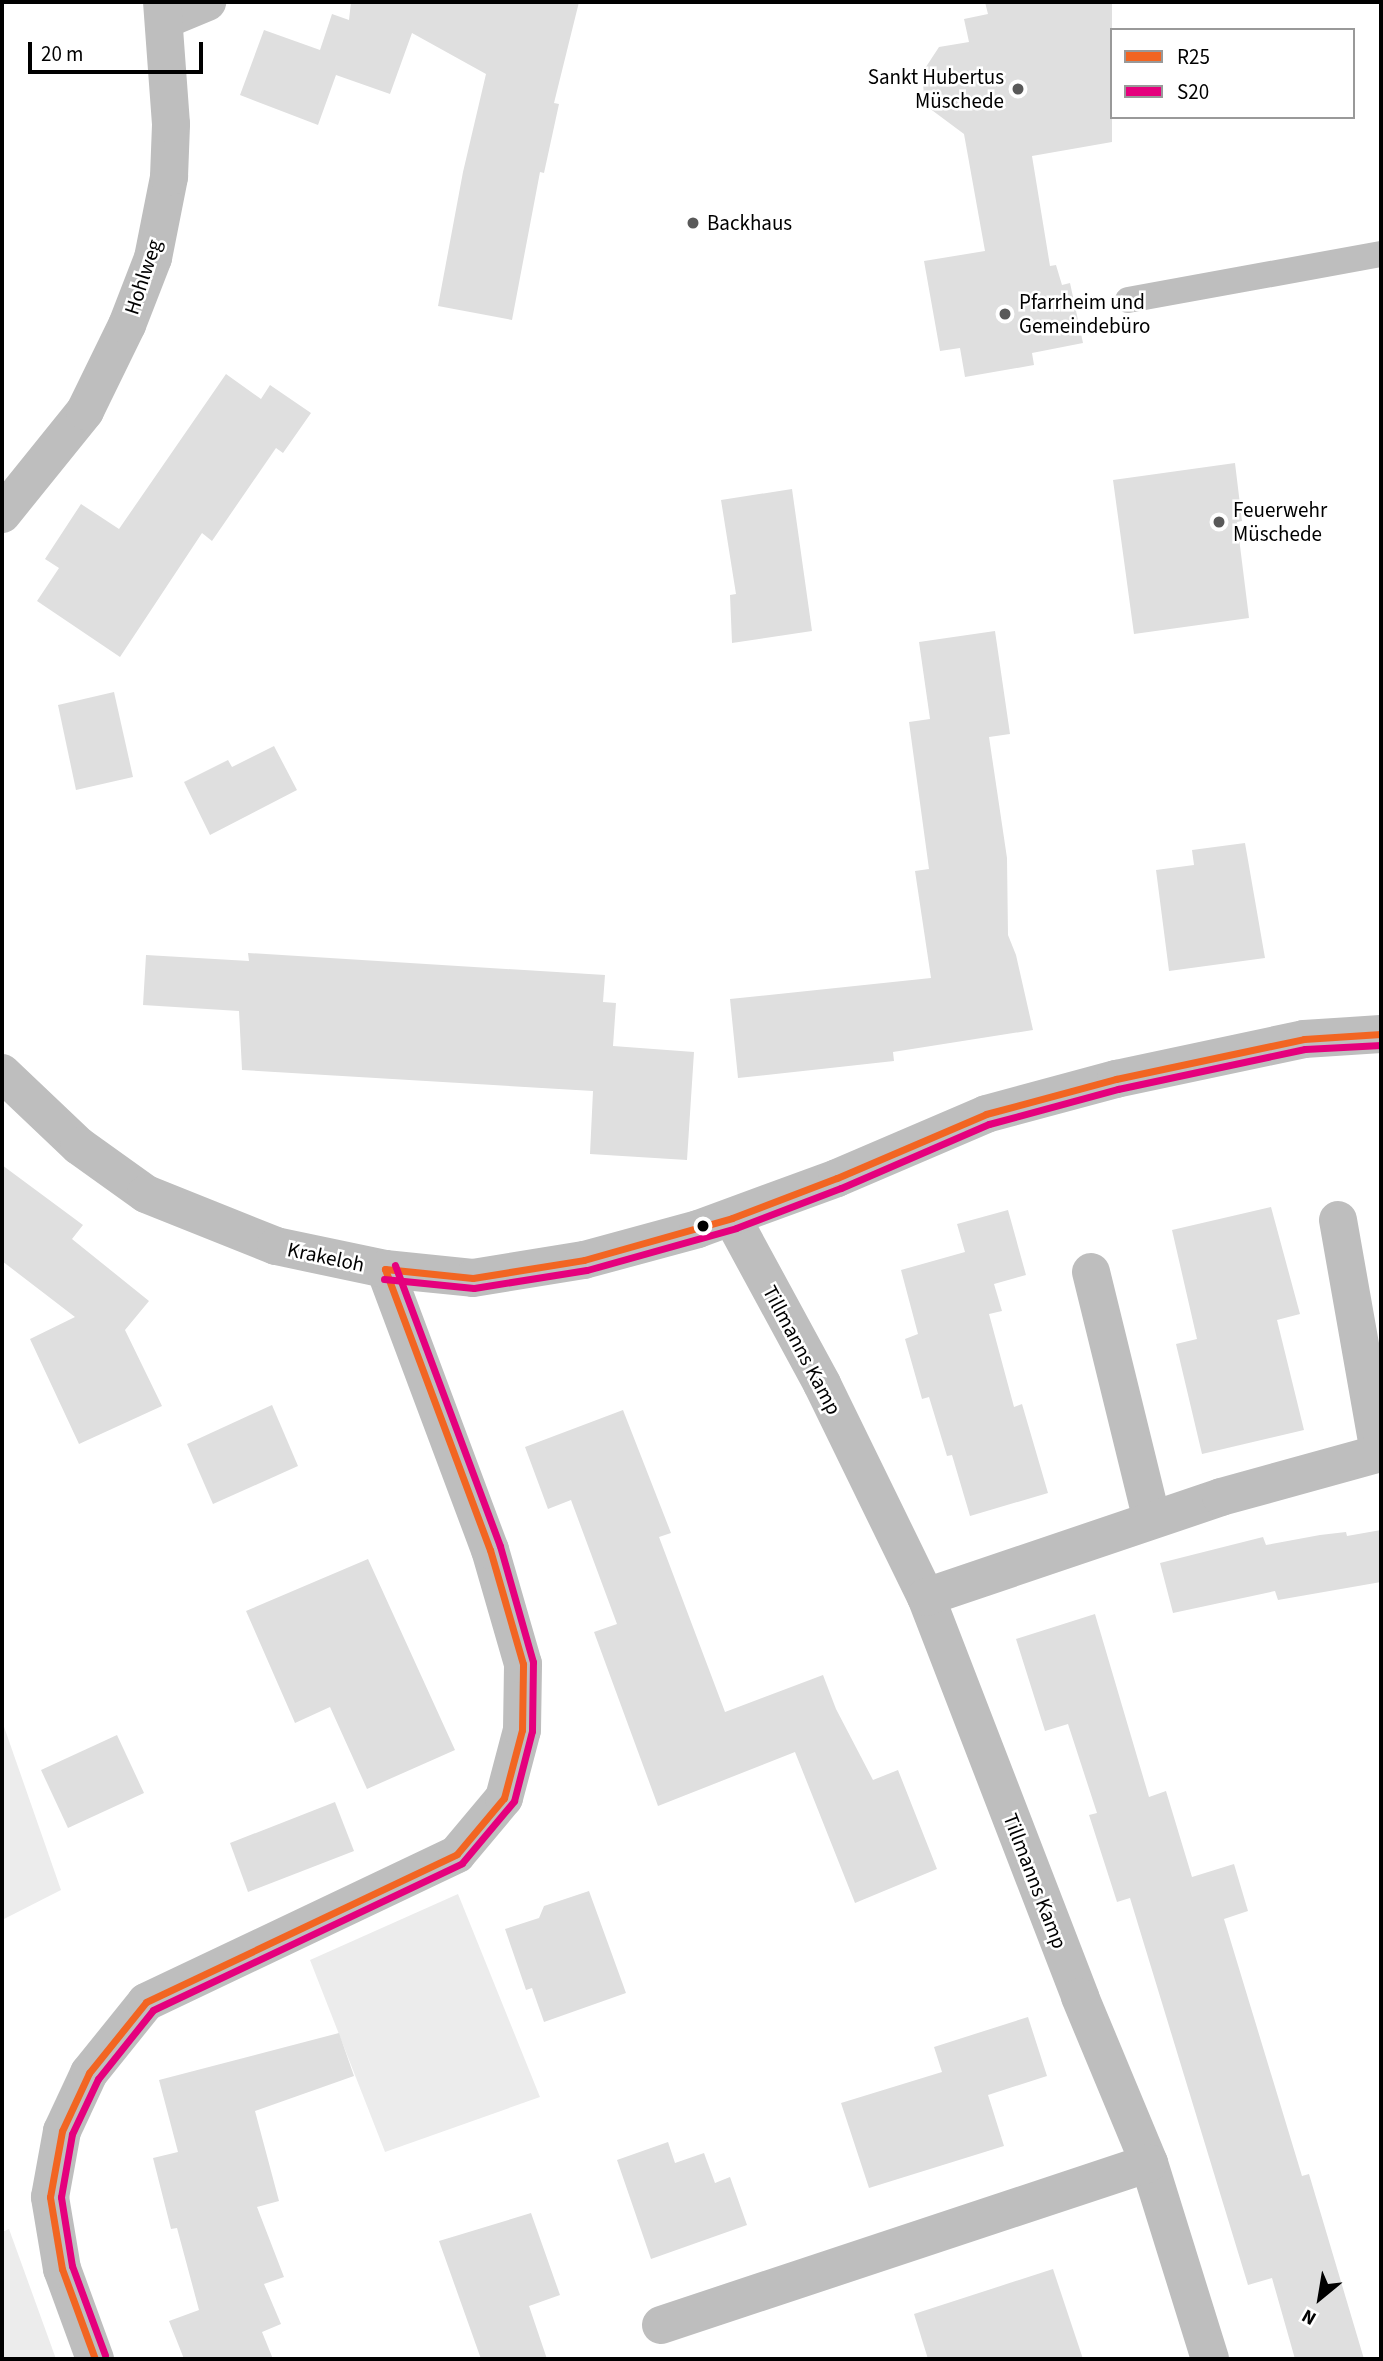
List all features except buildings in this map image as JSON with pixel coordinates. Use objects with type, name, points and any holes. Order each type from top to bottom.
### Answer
[{"type":"street","points":[[163,11],[207,2]]},
{"type":"street","name":"Hohlweg","points":[[2,514],[85,411],[127,325],[153,258],[169,177],[171,124],[163,11]]},
{"type":"street","name":"Krakeloh","points":[[2,1073],[79,1146],[146,1194],[276,1246],[385,1269],[473,1278],[584,1260],[732,1218],[838,1178],[986,1114],[1116,1079],[1304,1039],[1381,1034]]},
{"type":"street","name":"Tillmanns Kamp","points":[[732,1218],[822,1384],[926,1597],[1080,1997],[1149,2163],[1210,2359]]},
{"type":"street","points":[[926,1597],[1221,1497],[1380,1453],[1338,1220]]},
{"type":"street","points":[[96,2359],[62,2269],[50,2197],[62,2131],[89,2073],[146,2002],[457,1854],[504,1798],[522,1730],[523,1664],[490,1550],[385,1269]]},
{"type":"street","points":[[1091,1272],[1152,1520]]},
{"type":"street","points":[[661,2325],[1149,2163]]},
{"type":"lane","points":[[1128,300],[1381,254]]},
{"type":"shaded area","points":[[2,1721],[61,1890],[2,1920]]},
{"type":"shaded area","points":[[458,1894],[540,2097],[385,2152],[310,1960]]},
{"type":"shaded area","points":[[9,2229],[56,2359],[2,2359],[2,2232]]},
{"type":"transit line","name":"R25","points":[[385,1269],[473,1278],[584,1260],[732,1218],[837,1178],[986,1114],[1116,1079],[1304,1039],[1381,1034]]},
{"type":"transit line","name":"S20","points":[[384,1279],[474,1288],[587,1270],[736,1228],[841,1188],[989,1124],[1118,1089],[1305,1049],[1381,1045]]},
{"type":"transit line","name":"S20","points":[[105,2355],[72,2266],[61,2197],[72,2134],[98,2079],[153,2010],[462,1863],[514,1801],[532,1731],[533,1662],[500,1546],[395,1265]]},
{"type":"transit line","name":"R25","points":[[95,2359],[62,2269],[50,2197],[62,2131],[89,2073],[146,2002],[457,1854],[504,1798],[522,1730],[523,1664],[490,1550],[385,1269]]},
{"type":"place","name":"Sankt Hubertus Müschede","points":[[1018,89]]},
{"type":"place","name":"Backhaus","points":[[693,223]]},
{"type":"place","name":"Pfarrheim und Gemeindebüro","points":[[1005,314]]},
{"type":"place","name":"Feuerwehr Müschede","points":[[1219,522]]}]
